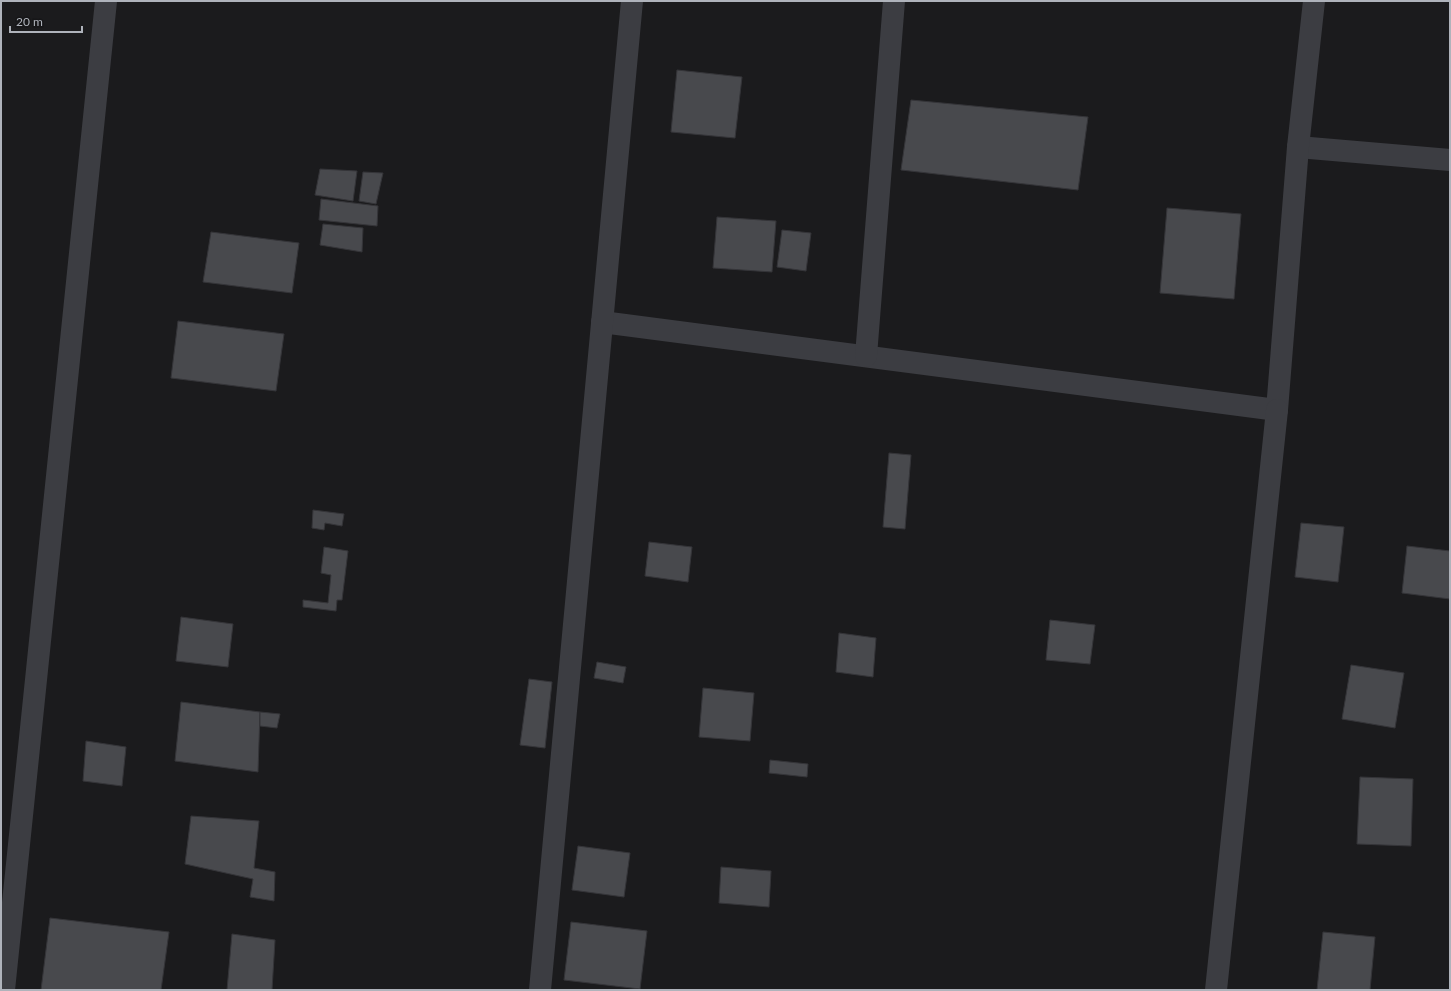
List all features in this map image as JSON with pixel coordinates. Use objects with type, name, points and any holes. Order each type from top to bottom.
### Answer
[{"type":"street","points":[[4,990],[106,1]]},
{"type":"street","points":[[540,990],[632,1]]},
{"type":"street","points":[[866,356],[894,1]]},
{"type":"street","points":[[1216,990],[1277,410],[1298,147],[1314,1]]},
{"type":"street","points":[[1298,147],[1450,160]]},
{"type":"street","points":[[602,322],[1277,410]]},
{"type":"building","points":[[677,70],[742,77],[735,138],[671,132]]},
{"type":"building","points":[[911,100],[1088,117],[1078,190],[901,170]]},
{"type":"building","points":[[320,169],[357,171],[353,201],[315,195]]},
{"type":"building","points":[[363,172],[383,173],[376,204],[359,201]]},
{"type":"building","points":[[321,199],[378,206],[377,226],[319,220]]},
{"type":"building","points":[[1167,208],[1241,214],[1234,299],[1160,293]]},
{"type":"building","points":[[717,217],[776,221],[772,272],[713,268]]},
{"type":"building","points":[[323,224],[363,228],[362,252],[320,245]]},
{"type":"building","points":[[782,230],[811,233],[806,271],[777,267]]},
{"type":"building","points":[[211,232],[299,243],[292,293],[203,282]]},
{"type":"building","points":[[178,321],[284,334],[276,391],[171,378]]},
{"type":"building","points":[[889,453],[911,455],[905,529],[883,527]]},
{"type":"building","points":[[313,510],[344,514],[342,526],[325,523],[324,530],[312,528]]},
{"type":"building","points":[[1301,523],[1344,527],[1338,582],[1295,577]]},
{"type":"building","points":[[649,542],[692,547],[688,582],[645,576]]},
{"type":"building","points":[[1407,546],[1450,551],[1450,599],[1402,593]]},
{"type":"building","points":[[324,547],[348,551],[342,600],[337,600],[336,611],[303,607],[303,600],[328,603],[331,575],[321,573]]},
{"type":"building","points":[[181,617],[233,624],[228,667],[176,661]]},
{"type":"building","points":[[1050,620],[1095,625],[1090,664],[1046,660]]},
{"type":"building","points":[[839,633],[876,638],[873,677],[836,672]]},
{"type":"building","points":[[597,662],[626,667],[623,683],[594,678]]},
{"type":"building","points":[[1351,665],[1404,673],[1395,728],[1342,719]]},
{"type":"building","points":[[529,679],[552,682],[545,748],[520,745]]},
{"type":"building","points":[[703,688],[754,693],[750,741],[699,737]]},
{"type":"building","points":[[181,702],[260,712],[258,772],[175,761]]},
{"type":"building","points":[[260,712],[280,714],[277,728],[260,726]]},
{"type":"building","points":[[86,741],[126,747],[122,786],[83,781]]},
{"type":"building","points":[[770,760],[808,764],[807,777],[769,773]]},
{"type":"building","points":[[1360,777],[1413,779],[1411,846],[1357,844]]},
{"type":"building","points":[[191,816],[259,821],[254,868],[275,872],[274,901],[250,897],[253,879],[185,864]]},
{"type":"building","points":[[578,846],[630,853],[624,897],[572,890]]},
{"type":"building","points":[[721,867],[771,871],[769,907],[719,903]]},
{"type":"building","points":[[50,918],[169,932],[161,990],[41,990]]},
{"type":"building","points":[[571,922],[647,931],[640,989],[564,980]]},
{"type":"building","points":[[1323,932],[1375,937],[1370,990],[1317,990]]},
{"type":"building","points":[[232,934],[275,940],[272,990],[227,990]]}]
